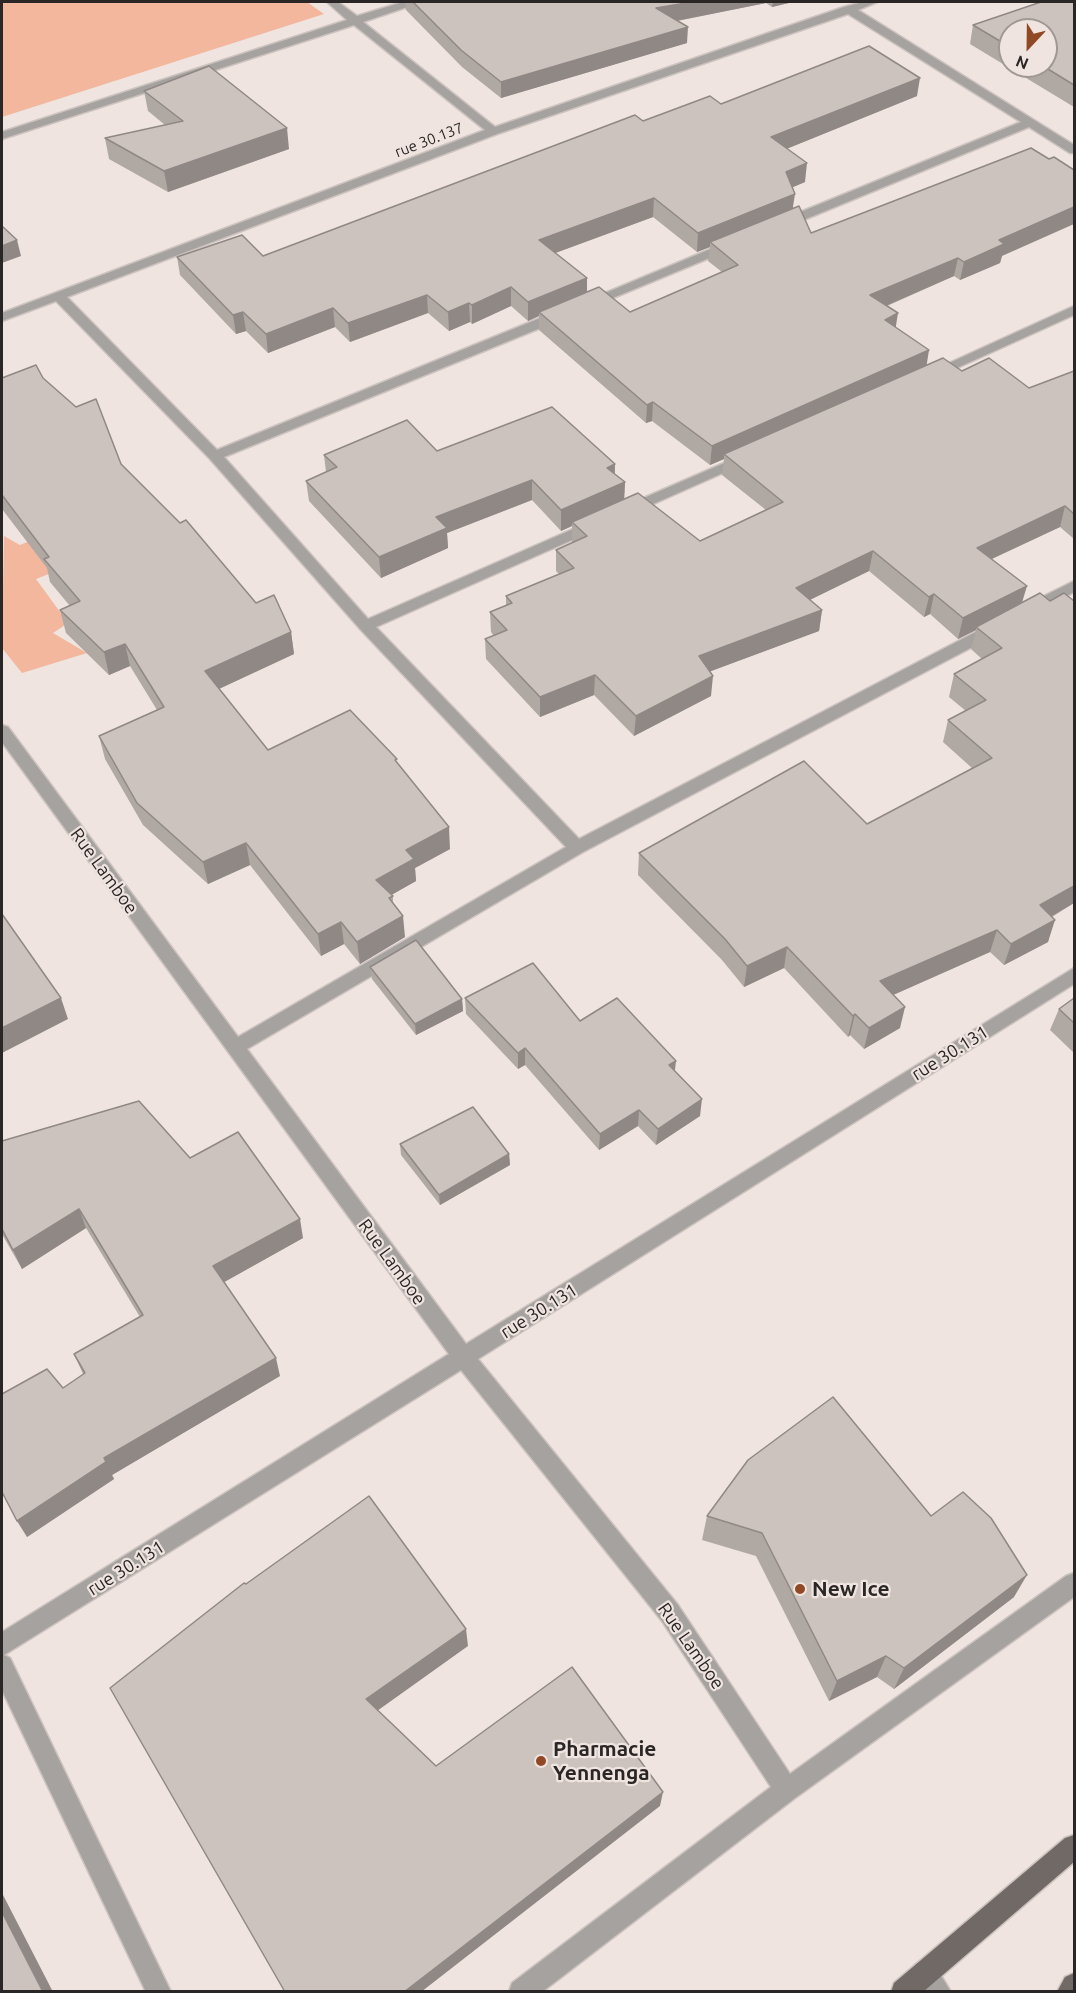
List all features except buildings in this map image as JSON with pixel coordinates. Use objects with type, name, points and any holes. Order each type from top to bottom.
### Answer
[{"type":"main road","points":[[903,1992],[932,1982],[1074,1847]]},
{"type":"main road","points":[[1069,1992],[1074,1986]]},
{"type":"street","points":[[332,2],[493,131]]},
{"type":"street","points":[[2,136],[412,2]]},
{"type":"street","name":"rue 30.137","points":[[2,317],[60,297],[493,131],[872,2]]},
{"type":"street","points":[[849,9],[1074,150]]},
{"type":"street","points":[[765,231],[1029,123]]},
{"type":"street","points":[[215,456],[743,240]]},
{"type":"street","points":[[60,297],[215,456],[366,626],[577,848]]},
{"type":"street","points":[[914,382],[1074,310]]},
{"type":"street","points":[[366,626],[763,450]]},
{"type":"street","points":[[234,1048],[577,848],[1074,586]]},
{"type":"street","name":"Rue Lamboe","points":[[2,731],[464,1358],[670,1613],[788,1790]]},
{"type":"street","name":"rue 30.131","points":[[2,1645],[1074,975]]},
{"type":"street","points":[[521,1992],[788,1790],[1074,1584]]},
{"type":"street","points":[[2,1666],[159,1992]]},
{"type":"shaded area","points":[[2,2],[307,2],[324,14],[2,117]]},
{"type":"shaded area","points":[[4,536],[20,545],[32,540],[59,570],[36,579],[68,623],[53,633],[87,653],[22,673],[2,648]]},
{"type":"place","name":"New Ice","points":[[800,1589]]},
{"type":"place","name":"Pharmacie Yennenga","points":[[541,1761]]}]
